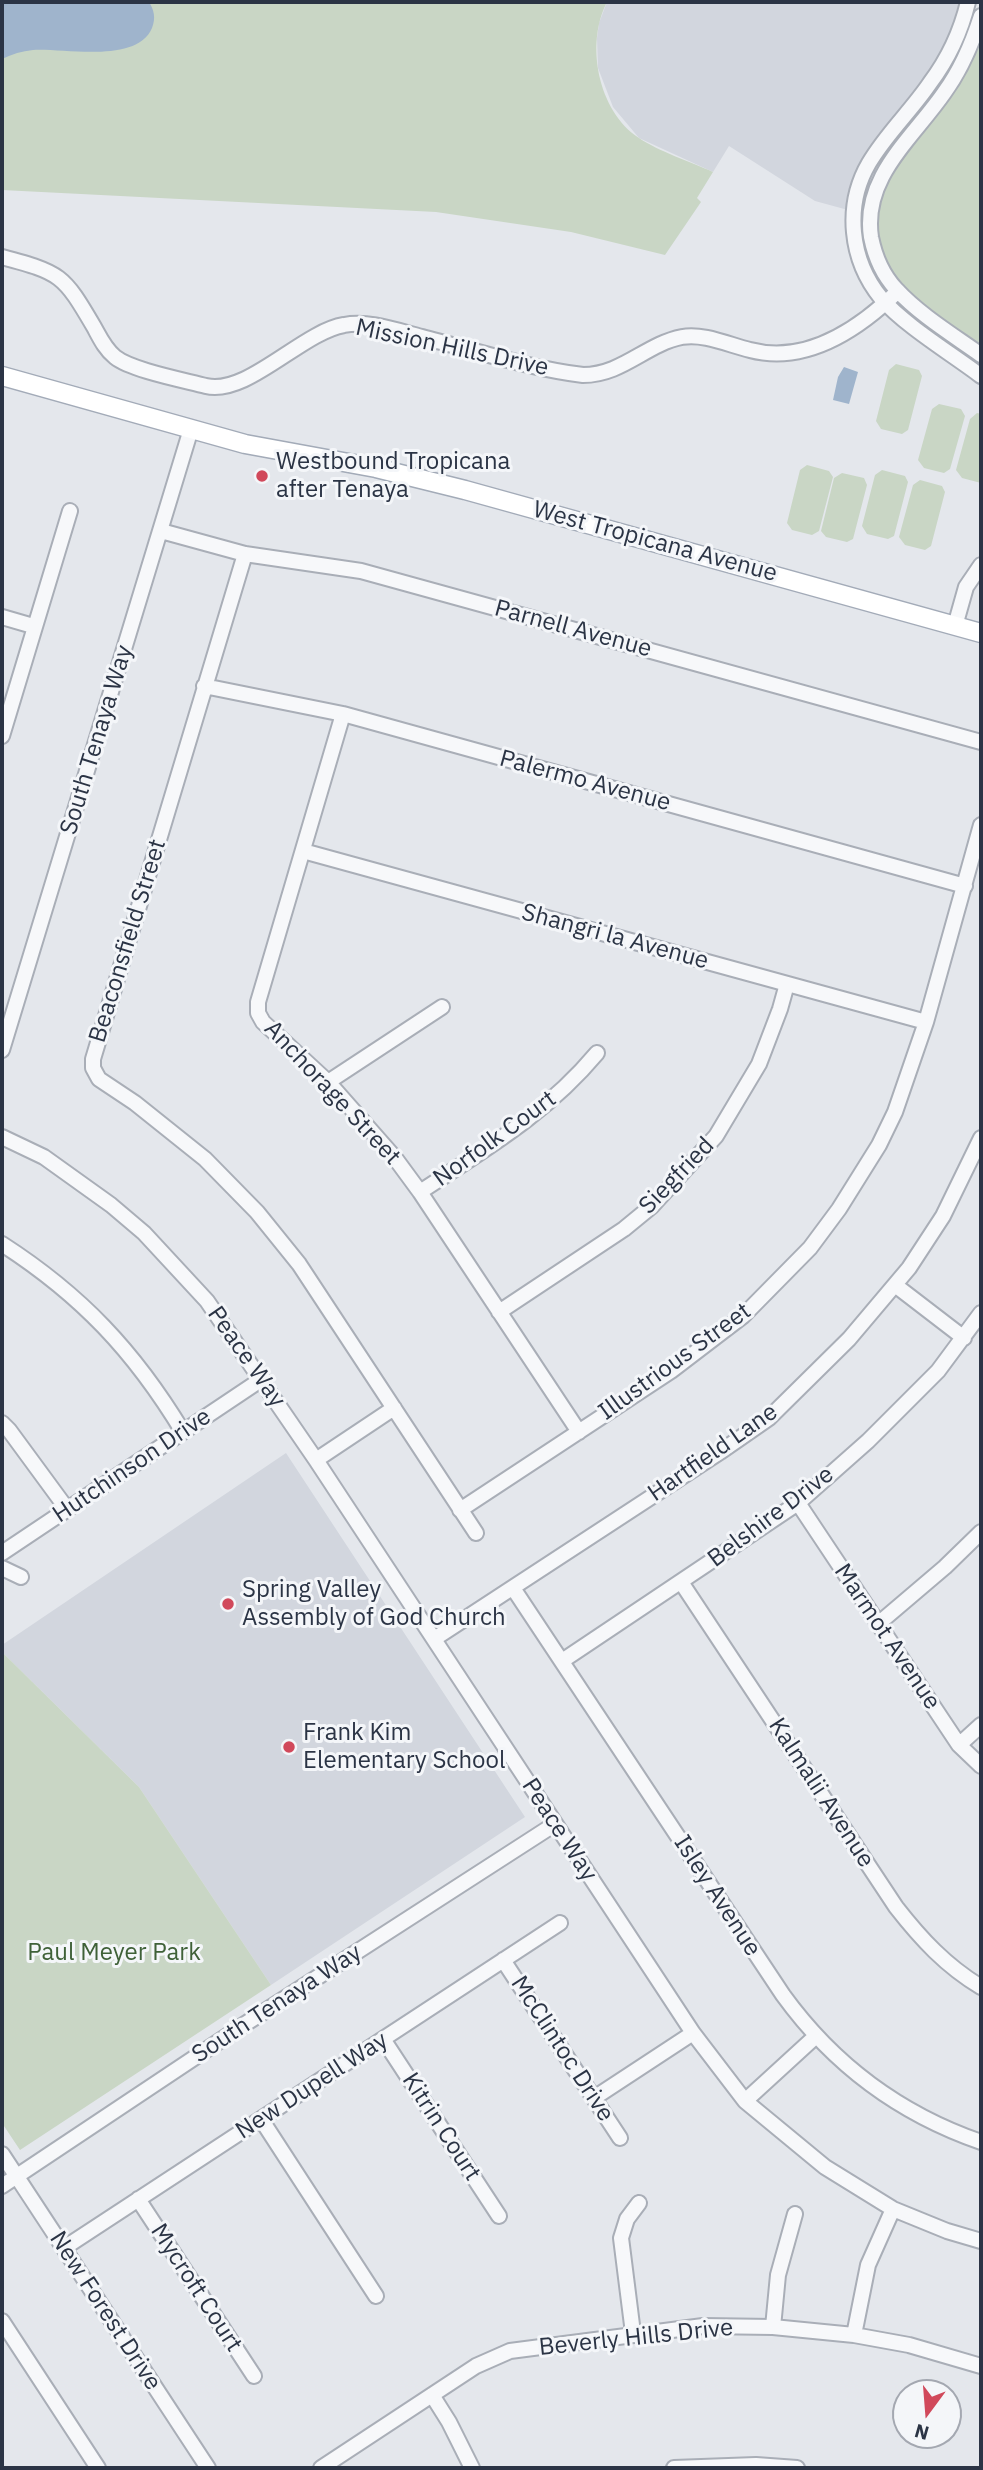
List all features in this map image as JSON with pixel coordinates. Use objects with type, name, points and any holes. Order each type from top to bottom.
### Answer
[{"type":"main road","name":"West Tropicana Avenue","points":[[2,376],[245,444],[376,468],[452,487],[981,633]]},
{"type":"street","points":[[968,2],[960,29],[941,67],[876,152],[862,177],[857,190],[853,220],[856,249],[866,275],[886,303],[981,376]]},
{"type":"street","points":[[981,16],[956,76],[890,162],[874,195],[870,220],[873,245],[881,267],[898,291],[981,355]]},
{"type":"street","name":"Mission Hills Drive","points":[[2,257],[46,269],[61,278],[72,290],[107,349],[118,360],[217,387],[236,383],[328,330],[346,324],[391,329],[574,374],[591,375],[610,371],[672,340],[685,337],[703,337],[764,354],[793,353],[820,345],[845,333],[898,291]]},
{"type":"street","name":"South Tenaya Way","points":[[2,1050],[191,429]]},
{"type":"street","points":[[2,736],[33,626],[70,511]]},
{"type":"street","name":"Parnell Avenue","points":[[161,531],[245,554],[361,571],[981,742]]},
{"type":"street","name":"Beaconsfield Street","points":[[245,554],[93,1059],[93,1069],[99,1079],[135,1103],[205,1159],[257,1212],[299,1264],[476,1533]]},
{"type":"street","points":[[955,626],[966,587],[981,565]]},
{"type":"street","points":[[2,617],[33,626]]},
{"type":"street","name":"Palermo Avenue","points":[[204,686],[343,715],[965,886]]},
{"type":"street","name":"Anchorage Street","points":[[343,715],[258,1002],[258,1013],[262,1022],[328,1082],[395,1158],[579,1432]]},
{"type":"street","name":"Illustrious Street","points":[[460,1510],[671,1371],[743,1316],[810,1248],[839,1209],[895,1112],[926,1022],[981,825]]},
{"type":"street","name":"Shangri la Avenue","points":[[303,851],[926,1022]]},
{"type":"street","name":"Siegfried","points":[[499,1312],[652,1206],[716,1136],[759,1064],[787,984]]},
{"type":"street","points":[[328,1082],[442,1007]]},
{"type":"street","name":"Norfolk Court","points":[[420,1192],[533,1117],[575,1079],[597,1053]]},
{"type":"street","name":"Peace Way","points":[[2,1137],[44,1157],[111,1205],[144,1233],[207,1301],[316,1460],[693,2033],[745,2101],[825,2167],[893,2209],[947,2231],[981,2241]]},
{"type":"street","name":"Hartfield Lane","points":[[434,1639],[769,1418],[849,1339],[895,1285],[943,1216],[981,1138]]},
{"type":"street","points":[[2,1244],[75,1296],[119,1341],[160,1395],[183,1432]]},
{"type":"street","points":[[895,1285],[964,1338]]},
{"type":"street","name":"Belshire Drive","points":[[562,1661],[798,1503],[877,1432],[938,1371],[981,1313]]},
{"type":"street","name":"Hutchinson Drive","points":[[2,1553],[262,1379]]},
{"type":"street","points":[[316,1460],[394,1408]]},
{"type":"street","points":[[2,1423],[67,1509]]},
{"type":"street","name":"Marmot Avenue","points":[[798,1503],[959,1745],[981,1766]]},
{"type":"street","points":[[878,1624],[946,1567],[981,1532]]},
{"type":"street","points":[[2,1568],[21,1577]]},
{"type":"street","name":"Kalmalii Avenue","points":[[681,1582],[896,1907],[934,1951],[981,1987]]},
{"type":"street","name":"Isley Avenue","points":[[513,1587],[783,1995],[816,2036],[841,2061],[889,2098],[926,2119],[981,2142]]},
{"type":"street","points":[[959,1745],[981,1725]]},
{"type":"street","name":"South Tenaya Way","points":[[2,2186],[245,2024],[555,1824]]},
{"type":"street","name":"New Dupell Way","points":[[64,2248],[560,1923]]},
{"type":"street","name":"McClintoc Drive","points":[[503,1960],[620,2138]]},
{"type":"street","points":[[594,2098],[693,2033]]},
{"type":"street","points":[[745,2101],[816,2036]]},
{"type":"street","name":"Kitrin Court","points":[[383,2039],[499,2216]]},
{"type":"street","points":[[261,2119],[376,2296]]},
{"type":"street","name":"New Forest Drive","points":[[2,2154],[208,2468]]},
{"type":"street","name":"Mycroft Court","points":[[138,2199],[254,2376]]},
{"type":"street","points":[[633,2333],[621,2238],[627,2219],[639,2203]]},
{"type":"street","points":[[854,2335],[868,2265],[893,2209]]},
{"type":"street","points":[[773,2328],[778,2275],[795,2214]]},
{"type":"street","points":[[2,2321],[98,2468]]},
{"type":"street","name":"Beverly Hills Drive","points":[[321,2468],[476,2366],[510,2351],[633,2333],[704,2326],[773,2328],[854,2335],[909,2345],[981,2366]]},
{"type":"street","points":[[432,2395],[472,2468]]},
{"type":"street","points":[[674,2468],[756,2465],[797,2468]]},
{"type":"shaded area","points":[[607,2],[962,2],[946,46],[848,210],[815,201],[729,146],[713,172],[639,138],[613,107],[598,68],[599,23]]},
{"type":"shaded area","name":"Frank Kim Elementary School","points":[[286,1453],[525,1817],[271,1985],[139,1787],[2,1652],[2,1645]]},
{"type":"green space","points":[[2,2],[607,2],[600,19],[597,56],[599,76],[614,111],[625,126],[647,143],[713,172],[697,198],[701,202],[665,255],[571,232],[436,212],[2,190]]},
{"type":"green space","points":[[981,37],[981,348],[928,311],[901,285],[883,256],[876,229],[879,202],[890,177],[905,152],[960,81]]},
{"type":"green space","points":[[896,364],[919,370],[922,376],[908,430],[902,434],[881,429],[876,421],[889,370]]},
{"type":"green space","points":[[939,404],[961,409],[965,416],[950,469],[944,473],[924,468],[918,460],[932,409]]},
{"type":"green space","points":[[977,413],[981,414],[981,483],[962,478],[956,470],[970,419]]},
{"type":"green space","points":[[807,465],[829,471],[833,477],[819,531],[812,535],[792,530],[787,523],[800,470]]},
{"type":"green space","points":[[882,470],[905,476],[908,482],[894,536],[888,539],[867,534],[862,526],[875,475]]},
{"type":"green space","points":[[842,473],[864,478],[867,485],[853,539],[847,542],[826,537],[821,531],[834,478]]},
{"type":"green space","points":[[920,480],[942,486],[945,492],[931,546],[925,550],[905,545],[899,537],[913,485]]},
{"type":"green space","name":"Paul Meyer Park","points":[[2,1652],[139,1787],[271,1985],[20,2150],[2,2123]]},
{"type":"water","points":[[2,2],[149,2],[154,21],[144,39],[116,50],[33,50],[2,59]]},
{"type":"water","points":[[844,367],[858,372],[849,404],[833,400],[838,377]]},
{"type":"place","name":"Westbound Tropicana after Tenaya","points":[[262,476]]},
{"type":"place","name":"Spring Valley Assembly of God Church","points":[[228,1604]]},
{"type":"place","name":"Frank Kim Elementary School","points":[[289,1747]]}]
